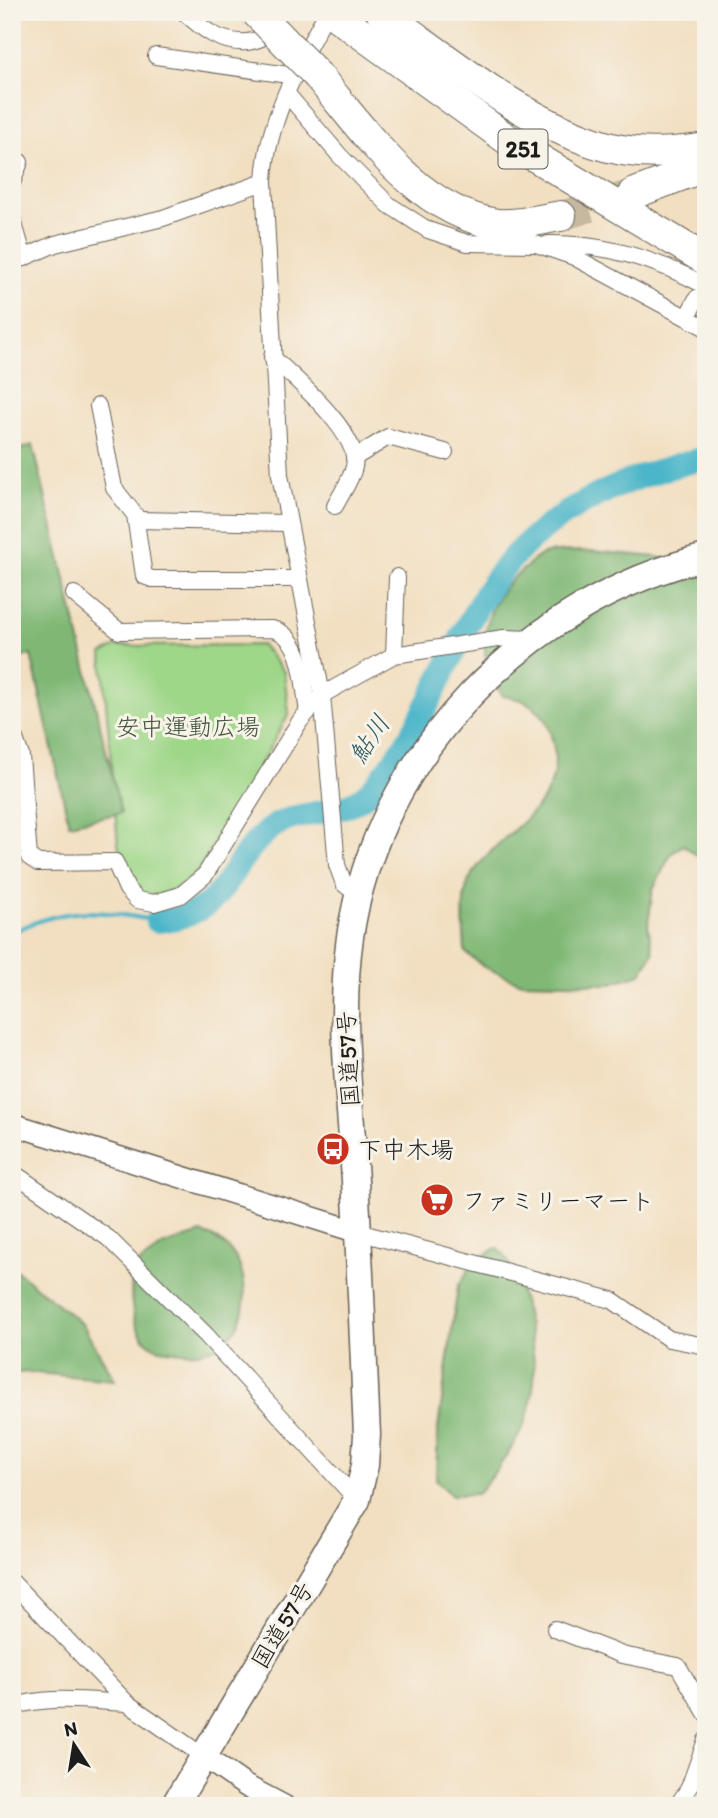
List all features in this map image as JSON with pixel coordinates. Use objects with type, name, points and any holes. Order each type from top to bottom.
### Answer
[{"type":"highway","points":[[256,12],[307,76],[392,163],[455,213],[499,224],[561,216]]},
{"type":"highway","points":[[381,12],[509,100],[566,132],[596,144],[630,151],[667,154],[706,148]]},
{"type":"highway","name":"251","points":[[335,17],[511,142],[706,260]]},
{"type":"highway","points":[[633,194],[706,166]]},
{"type":"highway","name":"国道57号","points":[[174,1806],[357,1500],[365,1465],[367,1434],[345,979],[358,895],[390,811],[439,732],[472,691],[532,639],[611,592],[653,573],[706,558]]},
{"type":"street","points":[[184,12],[201,28],[226,40],[246,42],[278,32],[312,40]]},
{"type":"street","points":[[335,17],[312,40],[307,76],[287,94],[267,150],[264,183],[280,475],[287,523],[322,695],[339,875],[358,895]]},
{"type":"street","points":[[156,56],[307,76]]},
{"type":"street","points":[[287,94],[340,156],[408,219],[428,230],[467,243],[582,244],[646,257],[702,292],[688,315]]},
{"type":"street","points":[[12,183],[20,162]]},
{"type":"street","points":[[12,216],[18,261],[55,244],[163,218],[264,183]]},
{"type":"street","points":[[536,244],[574,257],[688,315],[706,328]]},
{"type":"street","points":[[272,357],[315,398],[340,428],[354,458],[354,466],[335,506]]},
{"type":"street","points":[[98,405],[114,488],[134,511],[142,572],[148,578],[299,579]]},
{"type":"street","points":[[354,458],[388,437],[445,452]]},
{"type":"street","points":[[137,520],[287,523]]},
{"type":"street","points":[[394,655],[397,577]]},
{"type":"street","points":[[74,594],[119,631],[272,629],[284,633],[293,642],[308,712]]},
{"type":"street","points":[[12,730],[21,756],[29,857],[38,863],[115,862],[131,896],[143,902],[154,903],[181,895],[205,875],[308,712],[322,695],[394,655],[504,638],[532,639]]},
{"type":"street","points":[[12,1124],[358,1232],[612,1300],[669,1339],[706,1346]]},
{"type":"street","points":[[12,1172],[108,1238],[206,1335],[357,1500]]},
{"type":"street","points":[[12,1582],[127,1703],[246,1786],[284,1806]]},
{"type":"street","points":[[555,1629],[622,1655],[678,1666],[706,1713]]},
{"type":"street","points":[[12,1707],[29,1701],[127,1703]]},
{"type":"street","points":[[677,1806],[689,1788],[706,1740]]},
{"type":"green space","points":[[33,445],[121,813],[69,824],[31,655],[12,659],[12,452]]},
{"type":"green space","points":[[592,551],[657,557],[706,569],[706,862],[683,845],[671,854],[653,889],[648,925],[653,953],[641,974],[608,984],[519,982],[484,967],[465,952],[464,900],[473,873],[545,796],[553,778],[555,757],[550,732],[543,717],[527,702],[503,696],[493,679],[487,662],[486,627],[500,595],[512,580],[539,556],[555,552]]},
{"type":"green space","name":"安中運動広場","points":[[262,645],[284,672],[289,714],[203,864],[191,878],[170,892],[143,895],[136,887],[118,845],[102,654],[116,646]]},
{"type":"green space","points":[[201,1233],[223,1243],[241,1269],[245,1294],[239,1323],[221,1344],[208,1350],[193,1352],[156,1348],[146,1340],[135,1321],[132,1299],[134,1267],[164,1245]]},
{"type":"green space","points":[[497,1248],[513,1272],[530,1331],[534,1367],[532,1396],[521,1432],[484,1486],[477,1494],[451,1495],[436,1479],[438,1428],[458,1286],[474,1262]]},
{"type":"green space","points":[[12,1267],[83,1325],[115,1380],[25,1372],[12,1374]]},
{"type":"waterway","name":"鮎川","points":[[157,921],[181,917],[212,900],[251,847],[278,824],[292,818],[348,805],[372,789],[407,742],[489,588],[509,562],[532,539],[557,519],[613,488],[706,458]]},
{"type":"waterway","name":"鮎川","points":[[12,933],[49,918],[84,912],[119,914],[157,921]]},
{"type":"tunnel","points":[[561,216],[629,195]]},
{"type":"place","name":"下中木場","points":[[333,1149]]},
{"type":"place","name":"ファミリーマート","points":[[437,1200]]}]
